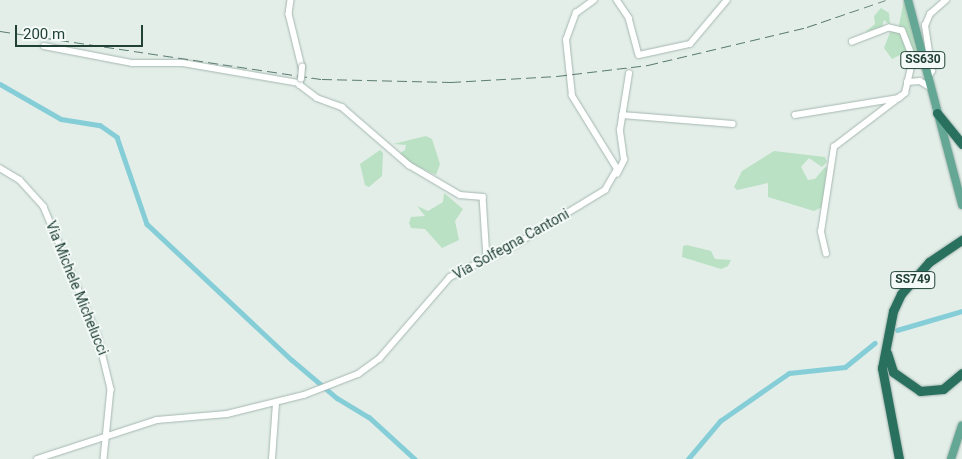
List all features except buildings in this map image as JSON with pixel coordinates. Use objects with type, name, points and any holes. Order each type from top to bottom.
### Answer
[{"type":"highway","points":[[937,113],[962,144]]},
{"type":"highway","name":"SS749","points":[[886,338],[901,294],[929,262],[962,240]]},
{"type":"highway","points":[[886,338],[888,364],[909,387],[938,390],[962,373]]},
{"type":"highway","points":[[886,338],[884,382],[900,459]]},
{"type":"main road","name":"SS630","points":[[909,4],[962,205]]},
{"type":"main road","points":[[951,459],[960,440],[962,426]]},
{"type":"street","points":[[291,0],[290,17],[302,67],[300,81]]},
{"type":"street","points":[[594,0],[576,13],[568,27],[570,81],[579,112],[613,159],[616,176]]},
{"type":"street","points":[[617,0],[629,18],[639,55],[690,44],[727,0]]},
{"type":"street","points":[[920,81],[932,72],[926,35],[927,19],[946,0]]},
{"type":"street","points":[[826,254],[821,232],[834,147],[901,96],[913,59],[902,31],[889,28],[853,42]]},
{"type":"street","points":[[44,46],[132,63],[183,63],[300,81],[318,98],[342,107],[383,146],[452,191],[483,197],[487,259]]},
{"type":"street","points":[[616,176],[624,154],[622,115],[629,74]]},
{"type":"street","points":[[907,82],[920,81],[930,87]]},
{"type":"street","points":[[795,115],[901,96]]},
{"type":"street","points":[[622,115],[733,124]]},
{"type":"street","points":[[613,159],[624,154]]},
{"type":"street","name":"Via Michele Michelucci","points":[[0,168],[27,186],[50,217],[106,359],[111,389],[104,459]]},
{"type":"street","name":"Via Solfegna Cantoni","points":[[37,459],[108,434],[157,420],[227,414],[276,403],[318,389],[370,368],[450,276],[487,259],[605,190],[616,176]]},
{"type":"street","points":[[272,459],[276,403]]},
{"type":"green space","points":[[904,0],[917,50],[916,62],[899,25]]},
{"type":"green space","points":[[881,8],[889,13],[890,25],[884,20],[882,27],[865,32],[875,24],[874,16]]},
{"type":"green space","points":[[891,30],[901,32],[908,51],[892,59],[884,48]]},
{"type":"green space","points":[[426,136],[432,139],[440,164],[436,175],[405,161],[399,154],[405,150],[406,145],[393,144]]},
{"type":"green space","points":[[380,150],[383,153],[382,176],[369,187],[365,185],[360,164]]},
{"type":"green space","points":[[774,151],[825,157],[827,162],[822,167],[809,158],[801,167],[808,180],[815,179],[825,167],[829,168],[822,207],[814,211],[768,197],[768,183],[737,190],[734,187],[742,171]]},
{"type":"green space","points":[[444,193],[463,209],[455,221],[459,240],[442,248],[425,229],[411,228],[409,223],[411,217],[425,216],[417,206],[428,211],[443,202]]},
{"type":"green space","points":[[687,245],[711,251],[715,259],[731,260],[728,266],[721,269],[682,257],[683,246]]},
{"type":"waterway","points":[[0,84],[61,119],[100,125],[117,137],[147,224],[292,360],[337,398],[369,417],[415,459]]},
{"type":"waterway","points":[[897,330],[962,311]]},
{"type":"waterway","points":[[688,459],[720,421],[789,373],[845,367],[875,343]]},
{"type":"railway","points":[[0,31],[322,79],[451,82],[557,76],[648,65],[807,27],[886,0]]}]
